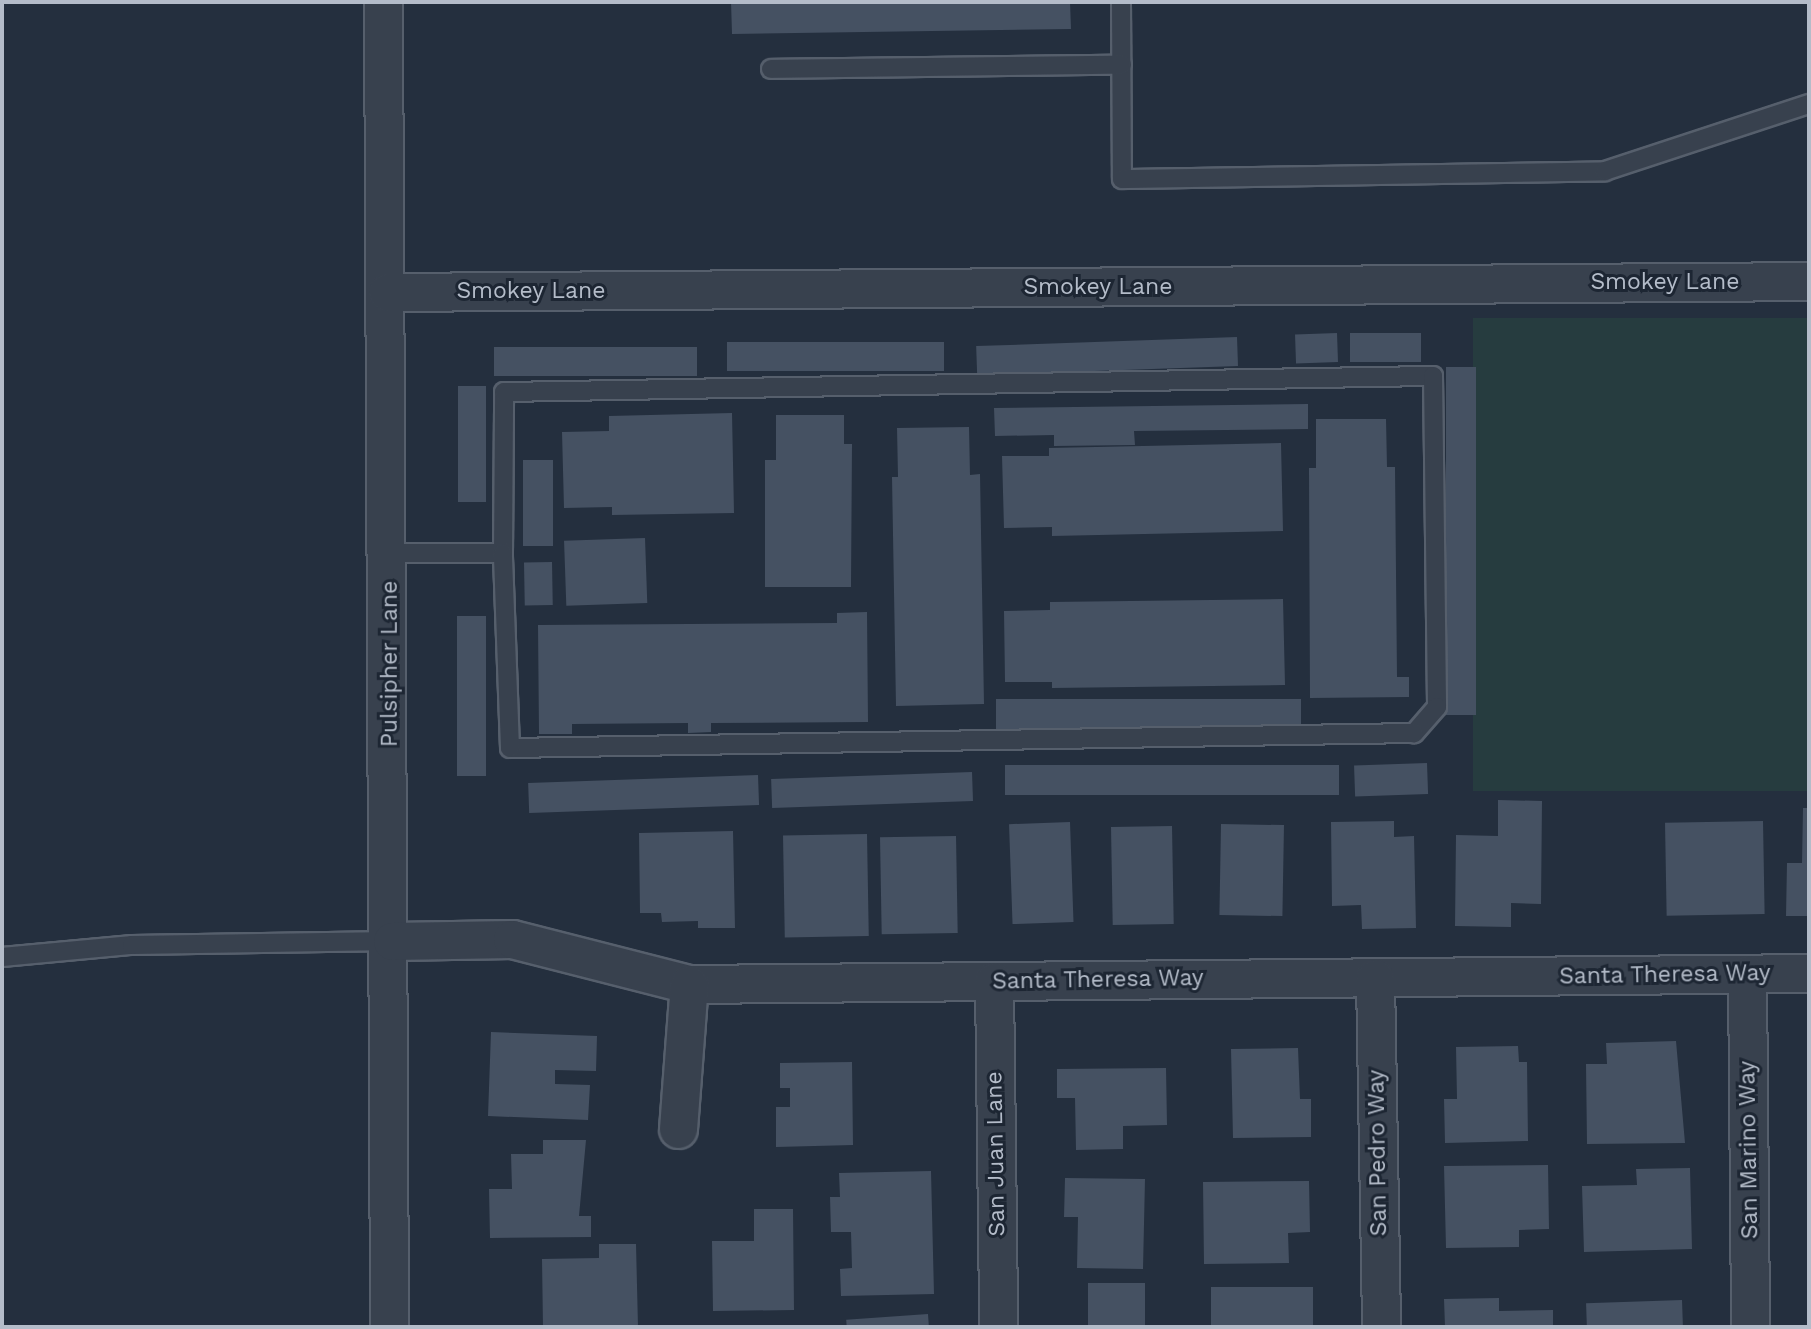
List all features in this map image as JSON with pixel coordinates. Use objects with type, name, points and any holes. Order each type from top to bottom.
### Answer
[{"type":"street","name":"Pulsipher Lane","points":[[383,2],[391,941],[389,1327]]},
{"type":"street","name":"Smokey Lane","points":[[387,292],[1809,281]]},
{"type":"street","name":"Santa Theresa Way","points":[[391,941],[512,939],[689,984],[1809,973]]},
{"type":"street","name":"San Marino Way","points":[[1747,974],[1750,1327]]},
{"type":"street","name":"San Pedro Way","points":[[1375,978],[1381,1327]]},
{"type":"street","name":"San Juan Lane","points":[[994,981],[998,1327]]},
{"type":"street","points":[[678,1129],[689,984]]},
{"type":"lane","points":[[1121,2],[1122,179],[1605,171],[1809,104]]},
{"type":"lane","points":[[771,69],[1122,65]]},
{"type":"lane","points":[[1433,376],[1437,707],[1414,733],[510,748],[503,552],[504,393],[1433,376]]},
{"type":"lane","points":[[389,552],[503,552]]},
{"type":"lane","points":[[2,957],[132,945],[391,941]]},
{"type":"green space","points":[[1473,318],[1809,318],[1809,791],[1473,791]]},
{"type":"building","points":[[731,2],[1070,2],[1071,29],[732,34]]},
{"type":"building","points":[[1337,333],[1338,362],[1296,363],[1295,334]]},
{"type":"building","points":[[1350,333],[1421,333],[1421,362],[1350,362]]},
{"type":"building","points":[[1237,337],[1238,366],[977,375],[976,346]]},
{"type":"building","points":[[727,342],[944,342],[944,371],[727,371]]},
{"type":"building","points":[[494,347],[697,347],[697,376],[494,376]]},
{"type":"building","points":[[1446,367],[1476,367],[1476,715],[1446,715]]},
{"type":"building","points":[[458,386],[486,386],[486,502],[458,502]]},
{"type":"building","points":[[1308,404],[1308,429],[1134,431],[1135,445],[1054,446],[1054,435],[995,436],[994,408]]},
{"type":"building","points":[[732,413],[734,513],[612,515],[612,507],[564,508],[562,432],[609,431],[609,416]]},
{"type":"building","points":[[776,415],[844,415],[844,444],[852,444],[851,587],[765,587],[765,460],[776,460]]},
{"type":"building","points":[[1316,419],[1386,419],[1387,467],[1395,467],[1397,677],[1409,677],[1409,697],[1310,698],[1309,468],[1316,468]]},
{"type":"building","points":[[969,427],[970,475],[980,474],[984,704],[896,706],[892,477],[898,477],[897,428]]},
{"type":"building","points":[[1281,443],[1283,531],[1052,536],[1052,527],[1004,528],[1002,456],[1049,456],[1049,448]]},
{"type":"building","points":[[523,460],[553,460],[553,546],[523,546]]},
{"type":"building","points":[[645,538],[647,603],[566,606],[564,541]]},
{"type":"building","points":[[524,562],[552,562],[553,605],[525,605]]},
{"type":"building","points":[[1283,599],[1285,685],[1052,688],[1052,682],[1005,682],[1004,611],[1050,610],[1050,602]]},
{"type":"building","points":[[867,612],[868,722],[711,723],[711,732],[688,733],[688,723],[572,724],[572,734],[539,734],[538,625],[837,623],[837,613]]},
{"type":"building","points":[[457,616],[486,616],[486,776],[457,776]]},
{"type":"building","points":[[996,699],[1301,699],[1301,729],[996,729]]},
{"type":"building","points":[[1427,763],[1428,794],[1355,797],[1354,766]]},
{"type":"building","points":[[1005,765],[1339,765],[1339,795],[1005,795]]},
{"type":"building","points":[[972,772],[973,801],[772,808],[771,779]]},
{"type":"building","points":[[758,775],[759,805],[529,813],[528,783]]},
{"type":"building","points":[[1498,800],[1542,801],[1541,904],[1511,903],[1511,927],[1455,926],[1456,835],[1498,836]]},
{"type":"building","points":[[1803,808],[1809,808],[1809,916],[1786,916],[1787,863],[1802,863]]},
{"type":"building","points":[[1394,821],[1394,837],[1414,836],[1416,928],[1362,929],[1361,905],[1332,906],[1331,822]]},
{"type":"building","points":[[1763,821],[1765,914],[1667,916],[1665,823]]},
{"type":"building","points":[[1070,822],[1073,922],[1013,924],[1009,824]]},
{"type":"building","points":[[1221,824],[1284,825],[1282,916],[1219,915]]},
{"type":"building","points":[[1172,826],[1174,924],[1113,925],[1111,827]]},
{"type":"building","points":[[733,831],[735,928],[698,928],[698,921],[662,922],[661,913],[640,913],[639,833]]},
{"type":"building","points":[[867,834],[869,936],[785,937],[783,835]]},
{"type":"building","points":[[956,836],[958,933],[882,934],[880,837]]},
{"type":"building","points":[[491,1032],[597,1036],[596,1071],[555,1070],[555,1084],[590,1085],[588,1120],[488,1116]]},
{"type":"building","points":[[1676,1041],[1685,1143],[1587,1144],[1586,1064],[1607,1064],[1606,1043]]},
{"type":"building","points":[[1518,1046],[1519,1062],[1527,1062],[1528,1141],[1445,1143],[1444,1099],[1457,1099],[1456,1047]]},
{"type":"building","points":[[1298,1048],[1300,1099],[1311,1099],[1311,1137],[1233,1138],[1231,1049]]},
{"type":"building","points":[[852,1062],[853,1145],[776,1147],[776,1107],[790,1107],[790,1088],[780,1088],[780,1063]]},
{"type":"building","points":[[1166,1068],[1167,1125],[1123,1126],[1123,1149],[1076,1150],[1075,1098],[1057,1098],[1057,1069]]},
{"type":"building","points":[[543,1140],[586,1140],[579,1216],[591,1216],[591,1237],[490,1238],[489,1189],[512,1189],[511,1154],[543,1154]]},
{"type":"building","points":[[1548,1165],[1549,1229],[1519,1230],[1519,1247],[1446,1248],[1444,1166]]},
{"type":"building","points":[[1690,1168],[1692,1249],[1584,1252],[1582,1186],[1637,1185],[1636,1169]]},
{"type":"building","points":[[931,1171],[934,1294],[841,1296],[840,1269],[852,1268],[851,1232],[831,1232],[830,1197],[840,1197],[839,1173]]},
{"type":"building","points":[[1065,1178],[1145,1179],[1143,1269],[1077,1268],[1078,1217],[1064,1217]]},
{"type":"building","points":[[1309,1181],[1310,1232],[1288,1233],[1289,1263],[1204,1264],[1203,1182]]},
{"type":"building","points":[[754,1209],[793,1209],[794,1310],[713,1311],[712,1241],[754,1241]]},
{"type":"building","points":[[599,1244],[636,1244],[638,1327],[543,1327],[542,1259],[599,1258]]},
{"type":"building","points":[[1088,1283],[1145,1283],[1145,1327],[1088,1327]]},
{"type":"building","points":[[1211,1287],[1313,1287],[1313,1327],[1211,1327]]},
{"type":"building","points":[[1499,1298],[1499,1311],[1553,1310],[1553,1327],[1445,1327],[1444,1299]]},
{"type":"building","points":[[1682,1300],[1683,1327],[1587,1327],[1586,1303]]},
{"type":"building","points":[[928,1314],[929,1327],[847,1327],[846,1320]]}]
